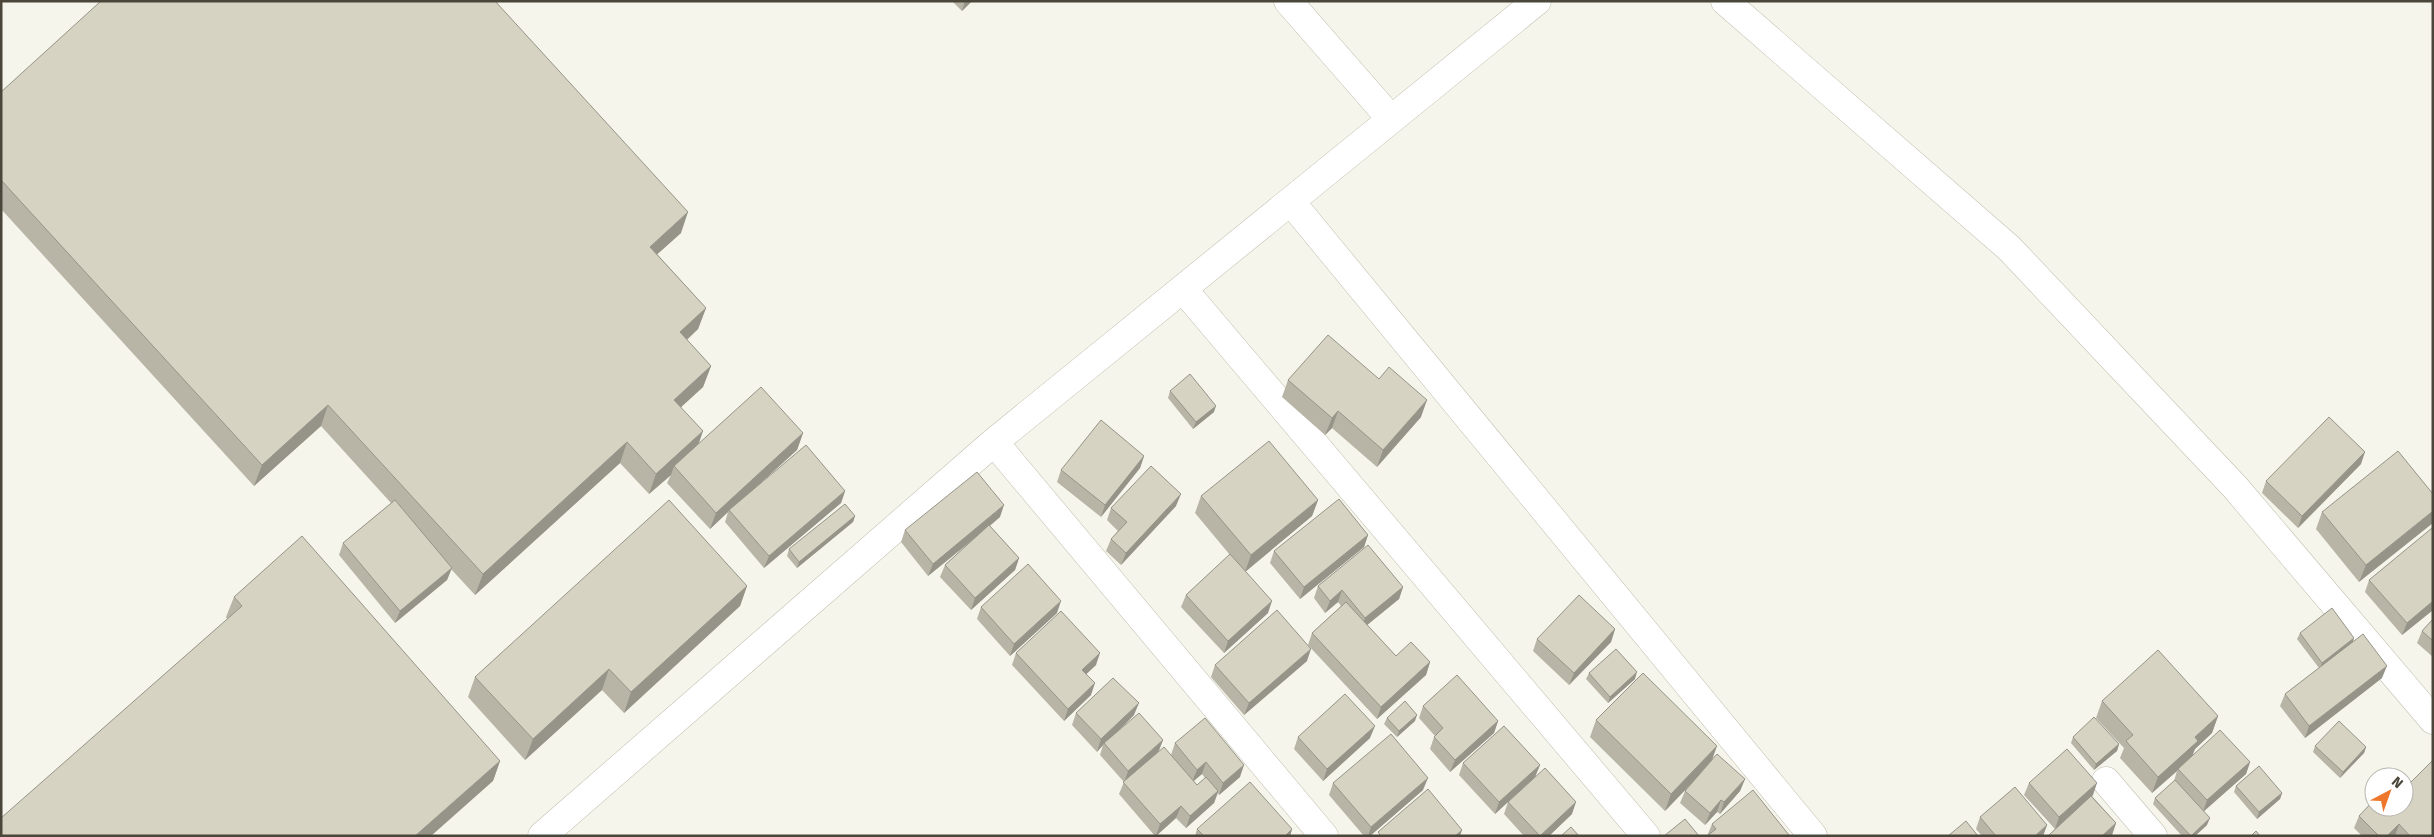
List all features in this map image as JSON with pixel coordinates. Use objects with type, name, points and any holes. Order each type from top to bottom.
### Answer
[{"type":"street","points":[[1288,1],[1391,119]]},
{"type":"street","points":[[542,836],[994,442],[1537,1]]},
{"type":"street","points":[[1725,1],[2009,248],[2235,486],[2433,720]]},
{"type":"street","points":[[1291,202],[1813,836]]},
{"type":"street","points":[[1183,290],[1646,836]]},
{"type":"street","points":[[994,442],[1324,836]]},
{"type":"street","points":[[2106,781],[2153,836]]},
{"type":"building","points":[[101,1],[495,1],[688,212],[650,247],[706,308],[680,332],[711,366],[674,400],[703,431],[656,474],[627,442],[483,574],[328,405],[262,465],[1,180],[1,92]]},
{"type":"building","points":[[1328,335],[1379,379],[1389,367],[1427,400],[1383,450],[1338,411],[1332,418],[1288,380]]},
{"type":"building","points":[[1190,374],[1216,406],[1196,422],[1170,391]]},
{"type":"building","points":[[761,387],[803,433],[716,513],[674,466]]},
{"type":"building","points":[[2329,417],[2365,452],[2302,516],[2266,481]]},
{"type":"building","points":[[1101,420],[1144,456],[1105,505],[1061,470]]},
{"type":"building","points":[[1269,441],[1318,500],[1251,555],[1201,496]]},
{"type":"building","points":[[806,445],[845,491],[769,556],[729,510]]},
{"type":"building","points":[[2398,451],[2433,494],[2433,511],[2366,565],[2322,512]]},
{"type":"building","points":[[1151,466],[1181,494],[1126,553],[1111,539],[1127,522],[1111,508]]},
{"type":"building","points":[[977,472],[1004,505],[933,564],[905,530]]},
{"type":"building","points":[[1339,499],[1368,535],[1304,587],[1274,551]]},
{"type":"building","points":[[395,500],[452,568],[400,611],[343,543]]},
{"type":"building","points":[[669,500],[747,586],[631,692],[609,669],[533,739],[475,677]]},
{"type":"building","points":[[845,504],[855,516],[799,562],[789,549]]},
{"type":"building","points":[[989,525],[1019,558],[975,598],[945,565]]},
{"type":"building","points":[[2432,528],[2433,601],[2407,623],[2369,580]]},
{"type":"building","points":[[302,536],[500,761],[415,836],[1,836],[1,818],[242,606],[234,597]]},
{"type":"building","points":[[1368,545],[1403,587],[1365,618],[1342,590],[1330,601],[1318,586]]},
{"type":"building","points":[[1230,554],[1272,601],[1228,641],[1186,595]]},
{"type":"building","points":[[1028,564],[1061,601],[1014,644],[981,607]]},
{"type":"building","points":[[1579,595],[1615,629],[1574,673],[1537,639]]},
{"type":"building","points":[[1346,602],[1396,656],[1411,642],[1430,662],[1381,707],[1312,633]]},
{"type":"building","points":[[2332,608],[2354,638],[2322,663],[2300,633]]},
{"type":"building","points":[[1277,610],[1311,649],[1249,703],[1215,665]]},
{"type":"building","points":[[1061,611],[1100,653],[1082,670],[1095,683],[1068,709],[1016,653]]},
{"type":"building","points":[[2433,619],[2433,641],[2422,631]]},
{"type":"building","points":[[2363,634],[2387,666],[2309,726],[2285,694]]},
{"type":"building","points":[[1616,649],[1637,672],[1610,697],[1589,673]]},
{"type":"building","points":[[2158,650],[2218,716],[2195,737],[2198,741],[2158,777],[2126,741],[2133,735],[2102,701]]},
{"type":"building","points":[[1643,673],[1717,746],[1671,794],[1596,720]]},
{"type":"building","points":[[1457,675],[1498,721],[1455,760],[1434,737],[1443,728],[1423,706]]},
{"type":"building","points":[[1113,678],[1139,703],[1101,739],[1076,713]]},
{"type":"building","points":[[1345,694],[1375,726],[1327,769],[1298,737]]},
{"type":"building","points":[[1405,701],[1417,715],[1399,731],[1387,718]]},
{"type":"building","points":[[1139,713],[1163,740],[1128,771],[1104,743]]},
{"type":"building","points":[[2094,717],[2119,744],[2096,764],[2073,737]]},
{"type":"building","points":[[1205,718],[1244,765],[1223,783],[1206,762],[1197,770],[1175,743]]},
{"type":"building","points":[[2339,721],[2366,747],[2343,772],[2315,746]]},
{"type":"building","points":[[1504,726],[1540,765],[1499,802],[1463,763]]},
{"type":"building","points":[[2220,730],[2250,762],[2207,800],[2178,769]]},
{"type":"building","points":[[1391,734],[1428,778],[1371,827],[1333,783]]},
{"type":"building","points":[[1164,747],[1197,785],[1206,777],[1218,791],[1190,816],[1181,806],[1160,824],[1123,782]]},
{"type":"building","points":[[2067,749],[2097,783],[2059,817],[2029,783]]},
{"type":"building","points":[[1717,754],[1745,779],[1724,802],[1721,800],[1710,813],[1685,791]]},
{"type":"building","points":[[2433,760],[2433,836],[2410,836],[2399,824],[2387,836],[2379,836],[2359,816],[2364,811],[2364,817],[2414,817],[2414,779]]},
{"type":"building","points":[[2259,766],[2282,793],[2259,812],[2236,786]]},
{"type":"building","points":[[1545,768],[1576,802],[1540,836],[1508,802]]},
{"type":"building","points":[[2175,780],[2210,818],[2191,836],[2155,798]]},
{"type":"building","points":[[1250,782],[1292,829],[1285,836],[1204,836],[1197,829]]},
{"type":"building","points":[[2015,787],[2047,825],[2035,836],[1996,836],[1980,817]]},
{"type":"building","points":[[1428,789],[1462,830],[1455,836],[1381,836],[1378,832]]},
{"type":"building","points":[[1753,790],[1788,836],[1707,836],[1716,829],[1712,824]]},
{"type":"building","points":[[2091,796],[2116,823],[2102,836],[2049,835]]},
{"type":"building","points":[[1685,819],[1699,836],[1664,836]]},
{"type":"building","points":[[1966,821],[1978,836],[1948,836]]},
{"type":"building","points":[[1571,827],[1579,836],[1561,836]]},
{"type":"building","points":[[2256,831],[2260,836],[2251,836]]}]
